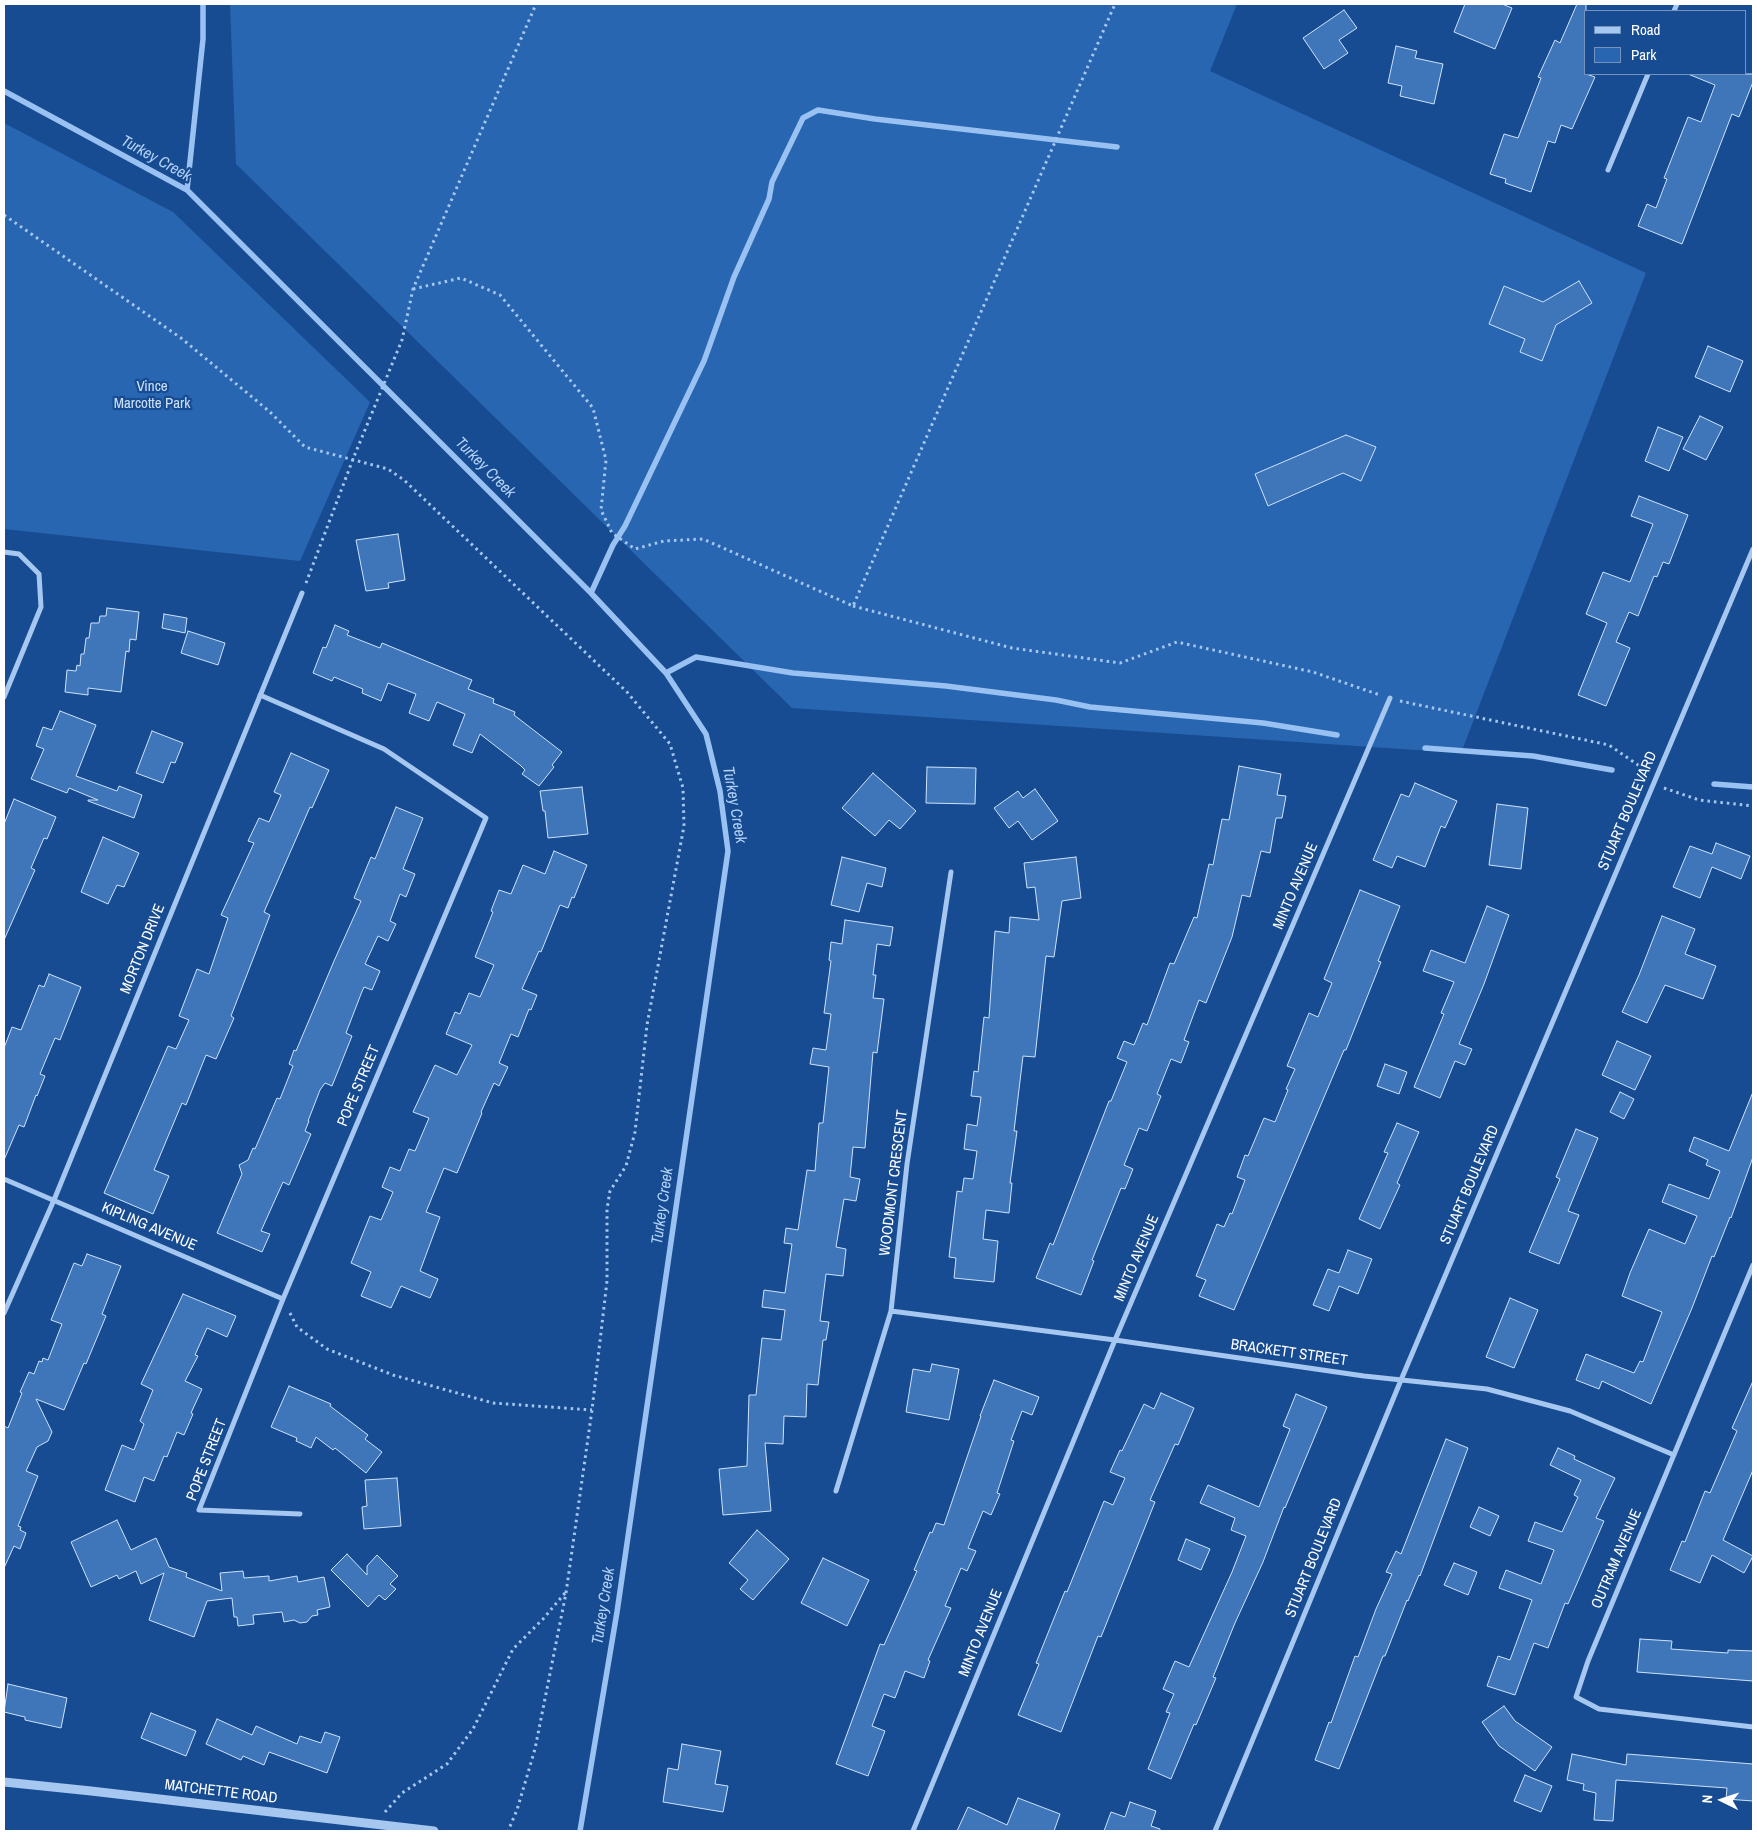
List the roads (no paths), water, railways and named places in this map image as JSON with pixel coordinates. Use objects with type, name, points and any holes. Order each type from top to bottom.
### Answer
[{"type":"street","points":[[1608,170],[1648,75]]},
{"type":"street","name":"STUART BOULEVARD","points":[[1214,1831],[1753,549]]},
{"type":"street","points":[[4,552],[19,554],[39,574],[41,607],[4,697]]},
{"type":"street","name":"MORTON DRIVE","points":[[4,1313],[54,1200],[302,593]]},
{"type":"street","name":"POPE STREET","points":[[260,695],[384,749],[486,818],[283,1299],[199,1510],[300,1514]]},
{"type":"street","name":"MINTO AVENUE","points":[[913,1831],[1115,1340],[1390,698]]},
{"type":"street","name":"WOODMONT CRESCENT","points":[[836,1491],[890,1311],[907,1164],[951,872]]},
{"type":"street","name":"KIPLING AVENUE","points":[[4,1179],[283,1299]]},
{"type":"street","name":"OUTRAM AVENUE","points":[[1753,1265],[1588,1661],[1576,1697],[1599,1709],[1753,1727]]},
{"type":"street","name":"BRACKETT STREET","points":[[890,1311],[1115,1340],[1364,1376],[1487,1389],[1570,1411],[1674,1455]]},
{"type":"street","name":"MATCHETTE ROAD","points":[[4,1782],[434,1831]]},
{"type":"waterway","points":[[187,190],[203,39],[203,4]]},
{"type":"waterway","name":"Turkey Creek","points":[[4,91],[187,190],[591,593],[666,673],[706,734],[720,791],[728,851],[617,1612],[580,1831]]},
{"type":"waterway","points":[[591,593],[704,361],[734,277],[769,199],[772,182],[803,118],[818,110],[875,119],[1117,147]]},
{"type":"waterway","points":[[666,673],[696,657],[793,673],[946,686],[1056,700],[1090,707],[1263,723],[1337,735]]},
{"type":"waterway","points":[[1425,748],[1533,756],[1612,770]]},
{"type":"waterway","points":[[1714,784],[1753,787]]},
{"type":"park label","name":"Vince Marcotte Park","points":[[152,396]]}]
